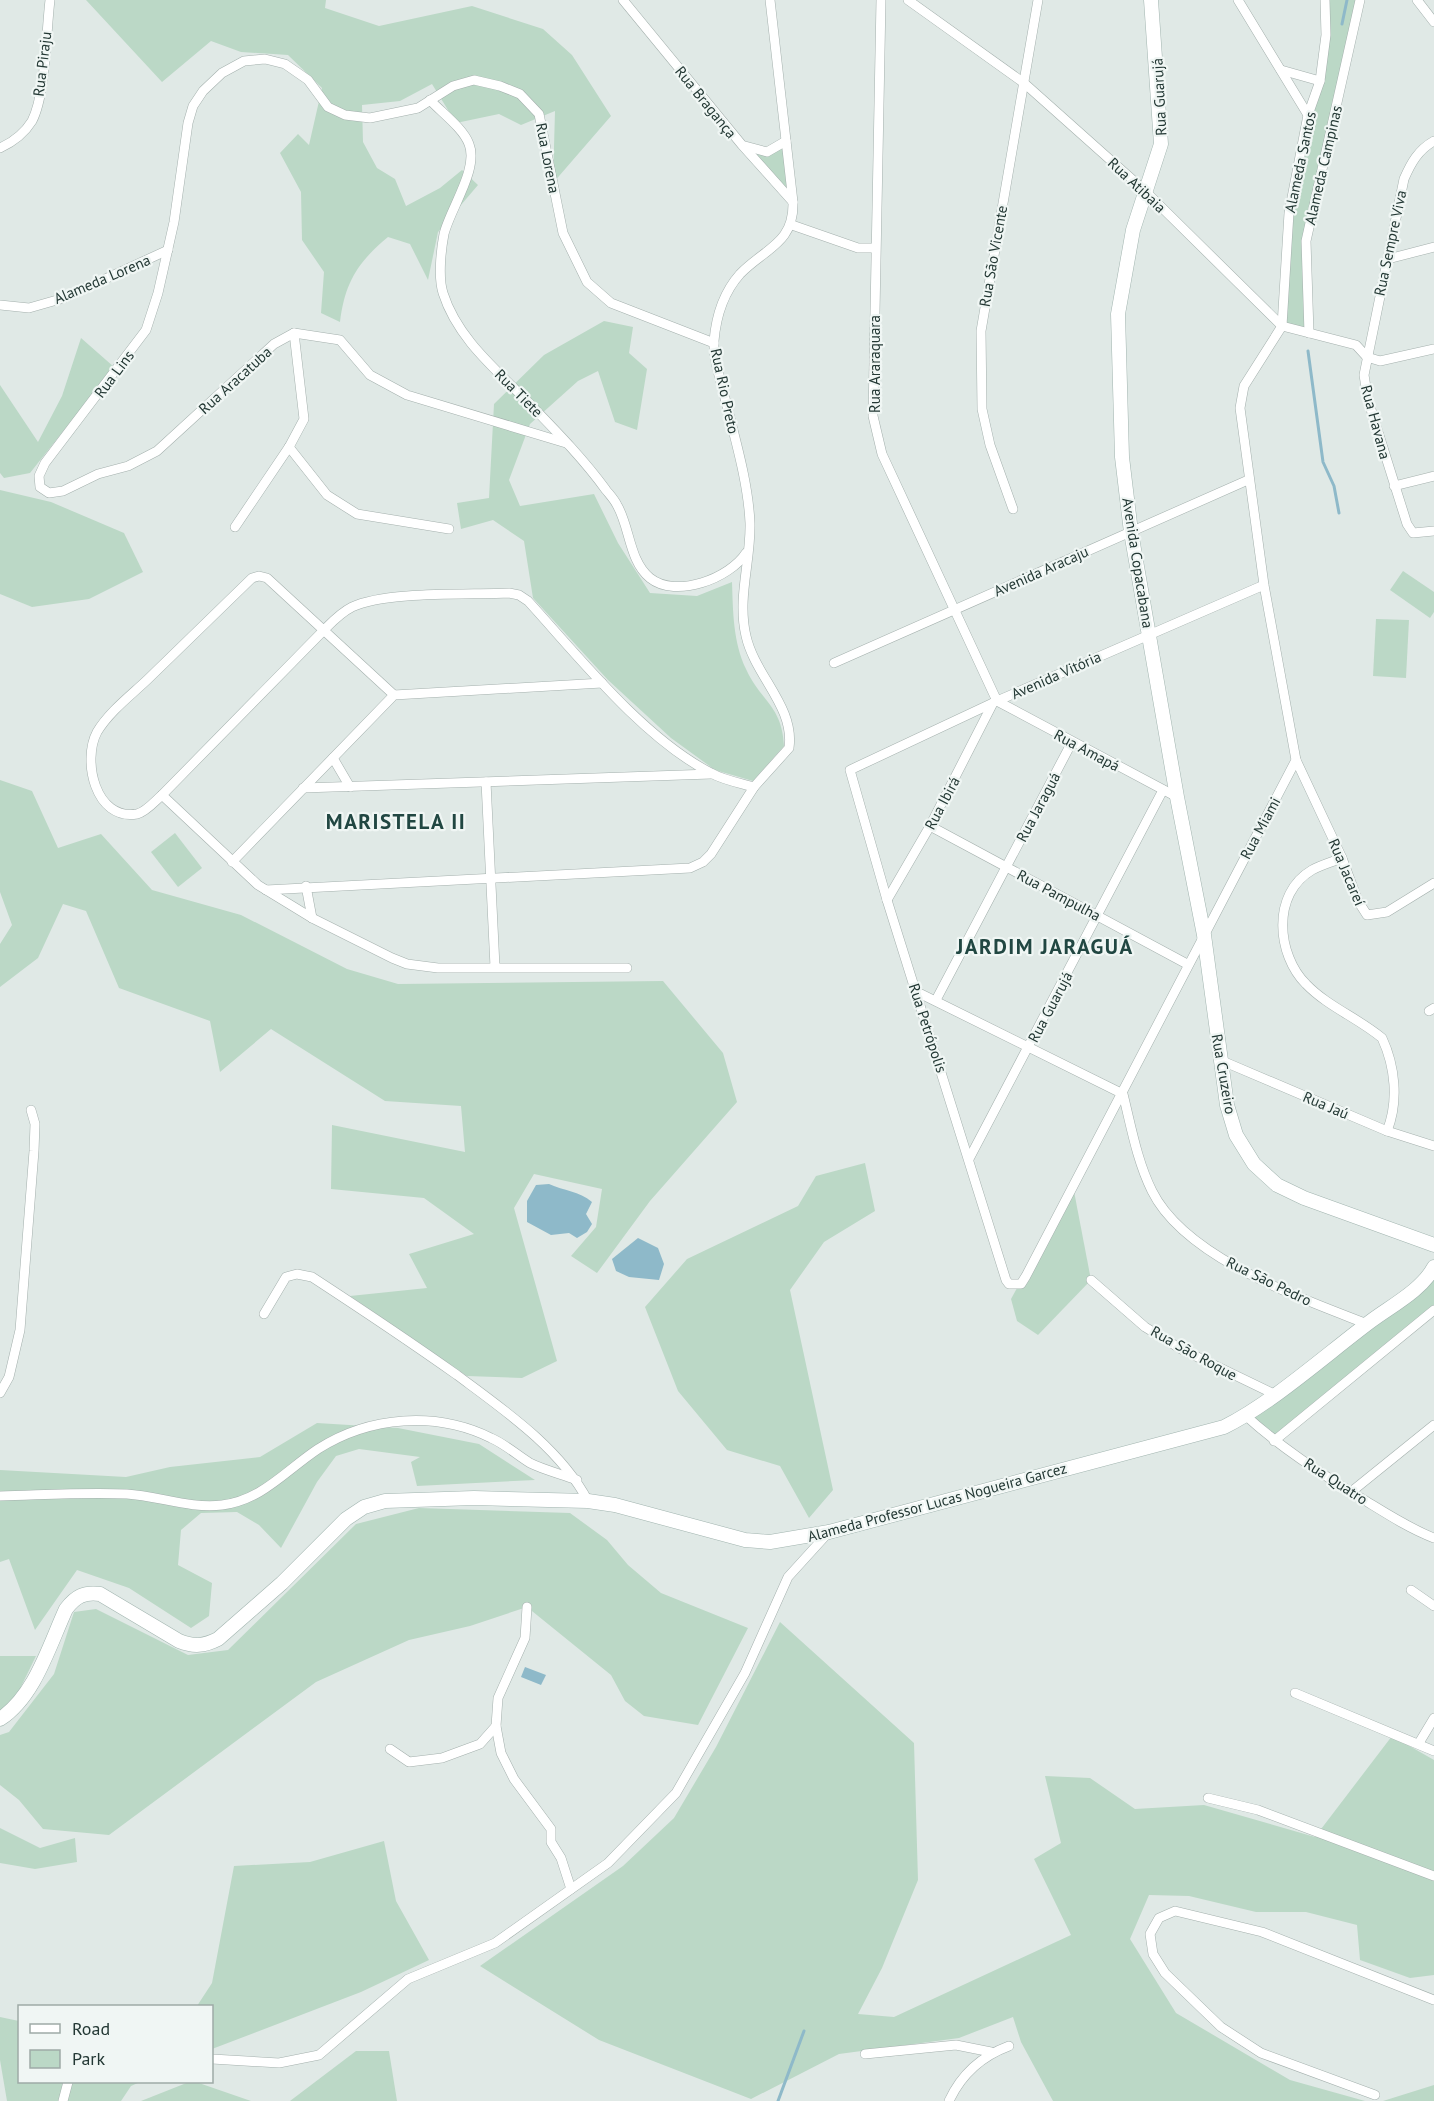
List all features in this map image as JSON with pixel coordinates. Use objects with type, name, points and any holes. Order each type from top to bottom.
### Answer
[{"type":"main road","name":"Rua Guarujá","points":[[1144,190],[1161,144],[1151,0]]},
{"type":"main road","name":"Avenida Copacabana","points":[[1144,190],[1124,268],[1118,314],[1122,457],[1131,531],[1177,797],[1204,935]]},
{"type":"main road","name":"Rua Cruzeiro","points":[[1204,935],[1227,1105],[1236,1135],[1254,1164],[1277,1185],[1304,1198],[1429,1243],[1434,1256]]},
{"type":"main road","name":"Alameda Professor Lucas Nogueira Garcez","points":[[0,1719],[13,1710],[28,1691],[66,1609],[74,1599],[87,1592],[100,1594],[179,1641],[191,1646],[206,1645],[218,1639],[282,1583],[346,1519],[364,1507],[385,1501],[474,1498],[588,1501],[615,1505],[745,1540],[770,1542],[829,1532],[1224,1426],[1245,1415],[1429,1278],[1434,1267]]},
{"type":"street","name":"Rua Piraju","points":[[0,148],[16,141],[32,121],[40,98],[50,0]]},
{"type":"street","name":"Rua Bragança","points":[[623,0],[742,145],[793,202]]},
{"type":"street","points":[[770,0],[793,202],[792,225],[858,248],[874,248]]},
{"type":"street","name":"Rua Araraquara","points":[[881,0],[874,248],[873,416],[875,434],[995,702]]},
{"type":"street","name":"Rua Atibaia","points":[[908,0],[1024,83],[1144,190],[1282,326]]},
{"type":"street","name":"Rua São Vicente","points":[[1013,509],[990,445],[982,409],[981,331],[1038,0]]},
{"type":"street","points":[[1238,0],[1308,115]]},
{"type":"street","name":"Alameda Santos","points":[[1282,326],[1288,213],[1308,115],[1320,81],[1326,35],[1325,0]]},
{"type":"street","name":"Alameda Campinas","points":[[1310,333],[1306,241],[1360,0]]},
{"type":"street","points":[[1417,0],[1434,22]]},
{"type":"street","name":"Rua Lorena","points":[[168,250],[188,123],[193,105],[203,91],[222,73],[244,61],[265,59],[285,64],[308,80],[328,107],[345,115],[370,118],[418,108],[453,86],[474,80],[500,86],[526,99],[539,114],[563,233],[587,282],[611,303],[714,343]]},
{"type":"street","points":[[1281,70],[1320,81]]},
{"type":"street","name":"Rua Tiete","points":[[430,100],[463,135],[469,144],[472,160],[444,234],[442,290],[456,325],[483,357],[591,469],[617,505],[633,551],[650,578],[666,586],[686,587],[723,575],[738,566],[747,551]]},
{"type":"street","points":[[742,145],[768,152],[786,141]]},
{"type":"street","name":"Rua Sempre Viva","points":[[1366,357],[1404,179],[1411,162],[1423,147],[1434,141]]},
{"type":"street","name":"Rua Rio Preto","points":[[754,787],[789,748],[790,726],[755,664],[745,633],[743,584],[750,524],[747,498],[714,343],[718,315],[727,293],[740,274],[787,234],[792,225]]},
{"type":"street","points":[[1388,259],[1434,247]]},
{"type":"street","name":"Alameda Lorena","points":[[0,305],[29,308],[64,298],[168,250]]},
{"type":"street","name":"Rua Lins","points":[[40,487],[39,476],[45,463],[146,330],[168,250]]},
{"type":"street","points":[[1296,760],[1264,585],[1248,480],[1240,408],[1244,386],[1282,326],[1356,345],[1366,357],[1380,361],[1434,349]]},
{"type":"street","points":[[235,527],[289,447],[304,419],[294,333],[340,340],[370,375],[406,396],[566,443]]},
{"type":"street","name":"Rua Aracatuba","points":[[40,487],[49,493],[63,491],[98,474],[128,466],[157,451],[274,344],[294,333]]},
{"type":"street","name":"Rua Havana","points":[[1366,357],[1364,375],[1368,400],[1407,524],[1413,533],[1434,531]]},
{"type":"street","points":[[289,447],[327,495],[357,514],[449,529]]},
{"type":"street","points":[[1394,486],[1434,476]]},
{"type":"street","name":"Avenida Aracaju","points":[[834,663],[1248,480]]},
{"type":"street","points":[[394,695],[323,631],[267,578],[259,576],[252,578],[108,717],[91,747],[90,765],[93,781],[100,796],[113,808],[125,814],[144,811],[162,795],[323,631],[337,616],[369,601],[509,593],[519,595],[528,601],[602,683],[667,742],[711,774]]},
{"type":"street","name":"Avenida Vitória","points":[[850,770],[995,702],[1264,585]]},
{"type":"street","points":[[232,862],[394,695],[602,683]]},
{"type":"street","name":"Rua Amapá","points":[[995,702],[1177,797]]},
{"type":"street","name":"Rua Ibirá","points":[[887,900],[930,826],[995,702]]},
{"type":"street","name":"Rua Jaraguá","points":[[936,1000],[1072,742]]},
{"type":"street","points":[[333,758],[350,787]]},
{"type":"street","name":"Rua Jacareí","points":[[1296,760],[1342,858],[1358,901],[1367,915],[1387,912],[1434,883]]},
{"type":"street","name":"Rua Miami","points":[[1009,1284],[1020,1284],[1026,1276],[1123,1094],[1187,964],[1296,760]]},
{"type":"street","name":"Rua Petrópolis","points":[[850,770],[887,900],[1009,1284]]},
{"type":"street","points":[[266,890],[306,886],[690,868],[711,854],[754,787],[711,774],[303,788]]},
{"type":"street","points":[[486,782],[495,967]]},
{"type":"street","name":"Rua Guarujá","points":[[969,1159],[1163,790]]},
{"type":"street","points":[[162,795],[252,881],[312,918],[407,964],[438,968],[627,968]]},
{"type":"street","name":"Rua Pampulha","points":[[930,826],[1187,964]]},
{"type":"street","points":[[1342,858],[1310,870],[1294,888],[1283,913],[1286,954],[1306,985],[1382,1038],[1388,1050],[1395,1097],[1394,1113],[1387,1131]]},
{"type":"street","points":[[306,886],[312,918]]},
{"type":"street","points":[[917,993],[936,1000],[1123,1094]]},
{"type":"street","name":"Rua Jaú","points":[[1220,1060],[1387,1131],[1434,1146]]},
{"type":"street","name":"Rua São Pedro","points":[[1123,1094],[1140,1159],[1152,1192],[1171,1219],[1233,1267],[1367,1324]]},
{"type":"street","points":[[0,1393],[9,1377],[20,1330],[34,1151],[35,1124],[31,1110]]},
{"type":"street","points":[[264,1314],[286,1277],[297,1274],[312,1277],[500,1407],[538,1440],[577,1479],[588,1501]]},
{"type":"street","name":"Rua São Roque","points":[[1091,1280],[1145,1327],[1181,1350],[1274,1394]]},
{"type":"street","points":[[1274,1441],[1434,1310]]},
{"type":"street","name":"Rua Quatro","points":[[1245,1415],[1274,1441],[1351,1492],[1393,1518],[1434,1538]]},
{"type":"street","points":[[0,1496],[127,1494],[219,1506],[247,1500],[270,1488],[294,1465],[349,1432],[379,1424],[417,1420],[455,1425],[492,1438],[531,1464],[577,1479]]},
{"type":"street","points":[[1351,1492],[1434,1425]]},
{"type":"street","points":[[213,2059],[279,2063],[319,2055],[408,1979],[495,1943],[608,1863],[676,1793],[745,1673],[788,1577],[829,1532]]},
{"type":"street","points":[[1411,1590],[1434,1606]]},
{"type":"street","points":[[527,1607],[525,1638],[498,1698],[496,1726],[501,1752],[514,1779],[550,1829],[550,1842],[561,1858],[572,1889]]},
{"type":"street","points":[[1295,1693],[1434,1751]]},
{"type":"street","points":[[1419,1743],[1434,1718]]},
{"type":"street","points":[[390,1749],[409,1762],[442,1758],[480,1744],[496,1726]]},
{"type":"street","points":[[1208,1798],[1258,1810],[1434,1876]]},
{"type":"street","points":[[1375,2095],[1261,2053],[1221,2027],[1165,1973],[1153,1954],[1150,1935],[1159,1918],[1175,1911],[1262,1932],[1434,2000]]},
{"type":"street","points":[[865,2054],[956,2045],[991,2052]]},
{"type":"street","points":[[949,2101],[958,2084],[991,2052],[1009,2046]]},
{"type":"street","points":[[63,2101],[68,2083]]},
{"type":"green space","points":[[86,0],[326,0],[325,8],[379,26],[472,6],[543,29],[572,55],[611,116],[553,183],[555,111],[521,125],[499,114],[456,123],[432,84],[400,101],[362,105],[363,142],[377,168],[395,179],[406,206],[440,188],[462,170],[478,185],[438,232],[428,280],[410,244],[388,237],[361,264],[349,284],[340,322],[321,313],[324,272],[302,240],[301,192],[280,153],[298,134],[309,145],[322,88],[288,55],[241,52],[211,41],[162,82]]},
{"type":"green space","points":[[1325,0],[1360,0],[1306,241],[1309,333],[1282,326],[1289,213],[1320,81]]},
{"type":"green space","points":[[785,141],[792,200],[744,147],[756,151]]},
{"type":"green space","points":[[604,321],[633,327],[629,353],[647,369],[637,430],[615,422],[598,371],[578,381],[530,424],[509,480],[520,506],[594,494],[618,543],[650,593],[697,596],[732,582],[734,626],[738,648],[752,680],[775,712],[784,746],[753,781],[715,770],[671,738],[608,680],[533,598],[524,541],[493,520],[461,529],[457,503],[489,498],[494,404],[544,355]]},
{"type":"green space","points":[[81,338],[114,367],[30,473],[4,478],[0,473],[0,385],[38,442],[62,396]]},
{"type":"green space","points":[[0,490],[51,502],[124,533],[143,572],[89,599],[32,607],[0,594]]},
{"type":"green space","points":[[1403,571],[1434,592],[1434,612],[1430,618],[1390,590]]},
{"type":"green space","points":[[1376,619],[1409,620],[1406,678],[1373,676]]},
{"type":"green space","points":[[0,780],[32,791],[58,848],[101,834],[152,890],[241,915],[347,969],[398,984],[663,981],[723,1053],[737,1102],[650,1201],[597,1273],[571,1256],[596,1227],[602,1189],[534,1174],[514,1208],[557,1361],[522,1378],[467,1376],[350,1296],[427,1288],[409,1254],[474,1234],[424,1198],[331,1189],[332,1125],[465,1152],[461,1106],[385,1101],[271,1029],[220,1072],[210,1021],[119,988],[86,911],[63,904],[38,958],[0,987],[0,944],[12,925],[0,892]]},
{"type":"green space","points":[[175,833],[202,868],[178,887],[151,852]]},
{"type":"green space","points":[[865,1163],[875,1211],[824,1242],[790,1290],[833,1490],[809,1518],[780,1466],[727,1450],[678,1391],[645,1307],[687,1259],[798,1206],[816,1176]]},
{"type":"green space","points":[[1073,1186],[1091,1280],[1038,1335],[1017,1321],[1011,1299]]},
{"type":"green space","points":[[1434,1276],[1434,1308],[1273,1437],[1248,1416]]},
{"type":"green space","points":[[317,1423],[398,1428],[479,1444],[535,1480],[417,1486],[411,1462],[420,1457],[359,1449],[336,1456],[317,1482],[281,1548],[259,1525],[237,1512],[201,1513],[181,1530],[178,1565],[212,1583],[209,1616],[191,1628],[129,1588],[77,1570],[35,1630],[9,1559],[0,1562],[0,1470],[126,1477],[170,1467],[260,1457]]},
{"type":"green space","points":[[419,1508],[570,1513],[607,1540],[628,1565],[661,1593],[748,1628],[698,1725],[644,1716],[625,1701],[611,1675],[527,1607],[470,1626],[409,1640],[316,1682],[109,1835],[43,1829],[19,1800],[0,1785],[0,1735],[9,1732],[54,1674],[74,1612],[96,1609],[188,1655],[228,1650],[356,1524]]},
{"type":"green space","points":[[780,1622],[914,1743],[918,1880],[882,1968],[858,2014],[894,2017],[1071,1935],[1034,1859],[1061,1843],[1045,1776],[1090,1778],[1135,1809],[1204,1805],[1315,1837],[1392,1736],[1434,1760],[1434,1975],[1410,1978],[1360,1960],[1357,1925],[1306,1912],[1256,1912],[1189,1896],[1149,1895],[1130,1939],[1176,2013],[1290,2080],[1365,2101],[1053,2101],[1021,2042],[1013,2017],[959,2038],[839,2054],[751,2099],[599,2040],[480,1966],[623,1866],[674,1818],[716,1747]]},
{"type":"green space","points":[[0,1656],[36,1656],[16,1697],[0,1714]]},
{"type":"green space","points":[[0,1828],[40,1848],[75,1838],[77,1862],[35,1869],[0,1863]]},
{"type":"green space","points":[[384,1841],[396,1901],[429,1960],[361,1992],[213,2049],[213,2005],[198,2005],[212,1983],[234,1866],[310,1862]]},
{"type":"green space","points":[[0,2017],[18,2021],[18,2083],[138,2083],[131,2086],[121,2101],[7,2101],[0,2060]]},
{"type":"green space","points":[[356,2051],[389,2051],[397,2101],[290,2101]]},
{"type":"green space","points":[[186,2083],[199,2083],[251,2101],[141,2101]]},
{"type":"green space","points":[[1434,2085],[1434,2101],[1383,2101]]},
{"type":"water","points":[[549,1184],[577,1193],[592,1202],[586,1214],[592,1224],[587,1232],[577,1238],[569,1233],[551,1235],[527,1222],[527,1201],[536,1185]]},
{"type":"water","points":[[638,1238],[658,1248],[664,1264],[659,1280],[629,1277],[616,1271],[612,1259]]},
{"type":"water","points":[[525,1667],[546,1675],[541,1685],[521,1677]]},
{"type":"waterway","points":[[1342,24],[1347,0]]},
{"type":"waterway","points":[[1308,351],[1323,462],[1334,486],[1339,513]]},
{"type":"waterway","points":[[778,2101],[804,2031]]},
{"type":"district","name":"MARISTELA II","points":[[396,821]]},
{"type":"district","name":"JARDIM JARAGUÁ","points":[[1045,946]]}]
